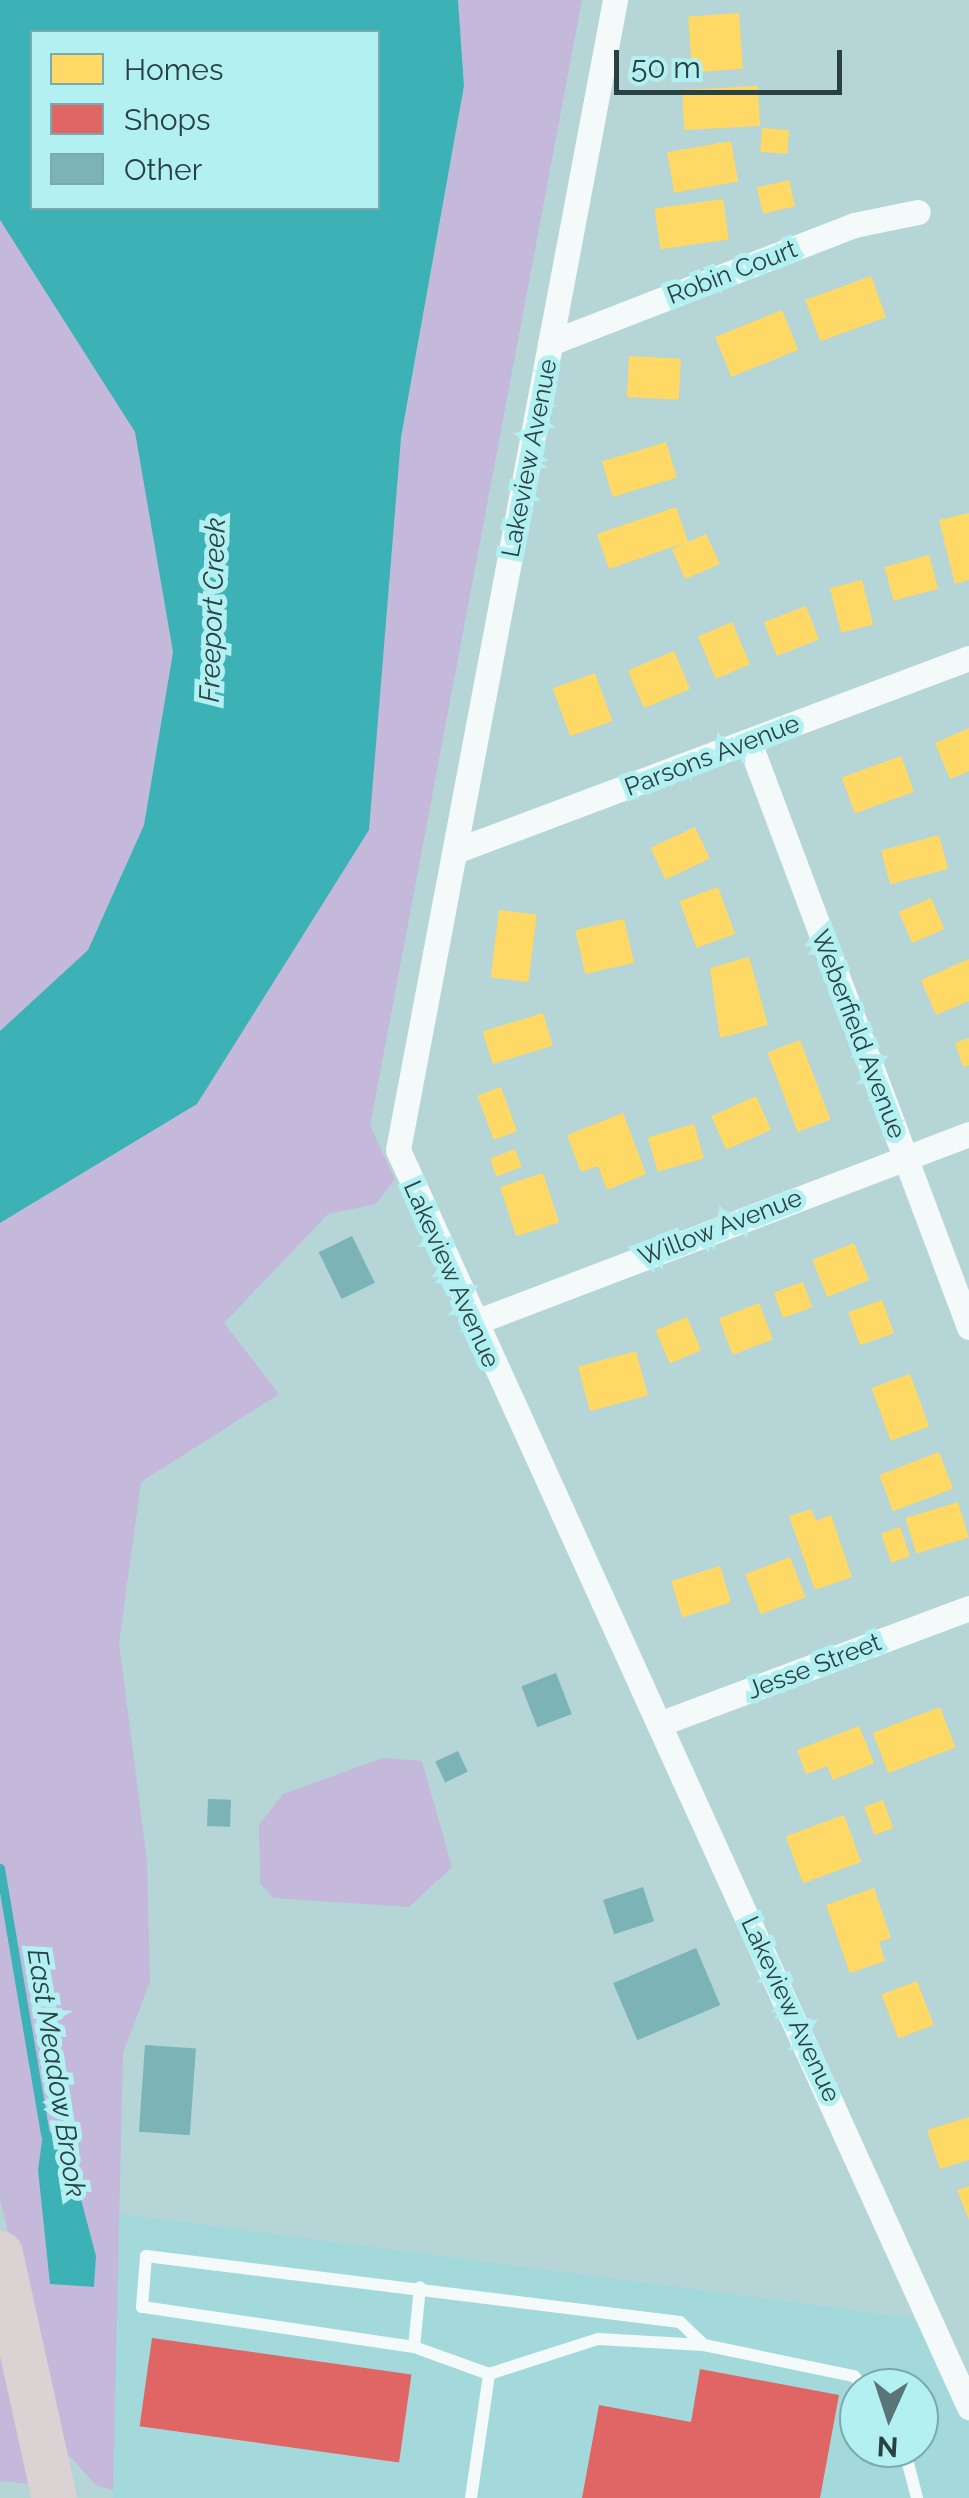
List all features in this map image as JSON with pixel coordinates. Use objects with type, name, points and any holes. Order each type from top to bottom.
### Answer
[{"type":"highway","points":[[0,2253],[54,2498]]},
{"type":"street","name":"Lakeview Avenue","points":[[616,0],[398,1150],[473,1324],[969,2407]]},
{"type":"street","name":"Robin Court","points":[[550,343],[854,224],[918,212]]},
{"type":"street","name":"Parsons Avenue","points":[[454,851],[969,658]]},
{"type":"street","name":"Weberfield Avenue","points":[[748,742],[969,1326]]},
{"type":"street","name":"Willow Avenue","points":[[473,1324],[969,1134]]},
{"type":"street","name":"Jesse Street","points":[[659,1724],[969,1608]]},
{"type":"lane","points":[[704,2345],[680,2322],[146,2256],[142,2307],[414,2348],[489,2374],[598,2339],[704,2345],[839,2373]]},
{"type":"lane","points":[[414,2348],[420,2287]]},
{"type":"lane","points":[[471,2498],[489,2374]]},
{"type":"lane","points":[[909,2468],[917,2498]]},
{"type":"shaded area","points":[[458,0],[582,0],[370,1126],[395,1179],[376,1204],[328,1214],[224,1323],[279,1394],[141,1482],[119,1643],[147,1861],[150,1982],[123,2053],[113,2490],[97,2486],[60,2446],[0,2199],[0,1223],[197,1104],[400,446],[464,86]],"holes":[[[67,2150],[96,2256],[94,2287],[51,2284]]]},
{"type":"shaded area","points":[[0,220],[141,431],[173,651],[144,825],[88,951],[0,1031]]},
{"type":"shaded area","points":[[383,1758],[422,1761],[452,1867],[409,1907],[273,1898],[260,1883],[259,1825],[283,1794]]},
{"type":"shaded area","points":[[115,2213],[921,2319],[969,2425],[969,2498],[113,2498]]},
{"type":"shaded area","points":[[0,2329],[30,2484],[0,2481]]},
{"type":"water","name":"Freeport Creek","points":[[0,0],[458,0],[464,86],[401,438],[369,830],[197,1104],[0,1223],[0,1031],[88,950],[144,825],[173,652],[135,432],[0,220]]},
{"type":"water","points":[[44,2126],[68,2150],[96,2256],[94,2287],[50,2284],[38,2170]]},
{"type":"building: Homes","points":[[739,13],[743,69],[692,72],[688,17]]},
{"type":"building: Homes","points":[[758,86],[760,126],[684,130],[682,90]]},
{"type":"building: Homes","points":[[762,128],[789,130],[787,154],[760,152]]},
{"type":"building: Homes","points":[[731,141],[738,181],[674,193],[667,152]]},
{"type":"building: Homes","points":[[789,180],[795,206],[763,214],[757,187]]},
{"type":"building: Homes","points":[[723,199],[729,240],[660,249],[655,209]]},
{"type":"building: Homes","points":[[871,276],[886,317],[820,341],[805,300]]},
{"type":"building: Homes","points":[[782,310],[798,350],[731,377],[715,337]]},
{"type":"building: Homes","points":[[629,356],[681,359],[679,400],[627,397]]},
{"type":"building: Homes","points":[[666,442],[677,477],[613,497],[602,462]]},
{"type":"building: Homes","points":[[676,507],[688,542],[706,534],[720,564],[685,579],[672,549],[684,543],[609,569],[597,534]]},
{"type":"building: Homes","points":[[969,513],[969,580],[955,584],[939,520]]},
{"type":"building: Homes","points":[[929,555],[938,589],[894,601],[885,567]]},
{"type":"building: Homes","points":[[862,580],[873,625],[841,633],[830,588]]},
{"type":"building: Homes","points":[[806,606],[819,640],[777,656],[764,622]]},
{"type":"building: Homes","points":[[732,622],[750,664],[716,679],[698,636]]},
{"type":"building: Homes","points":[[674,651],[690,689],[644,708],[628,671]]},
{"type":"building: Homes","points":[[595,673],[612,721],[570,736],[553,688]]},
{"type":"building: Homes","points":[[969,728],[969,771],[950,779],[935,743]]},
{"type":"building: Homes","points":[[901,756],[914,792],[855,813],[842,778]]},
{"type":"building: Homes","points":[[695,827],[710,859],[665,879],[651,848]]},
{"type":"building: Homes","points":[[939,835],[948,869],[890,884],[881,851]]},
{"type":"building: Homes","points":[[718,887],[735,934],[697,948],[679,901]]},
{"type":"building: Homes","points":[[931,898],[944,929],[912,943],[899,912]]},
{"type":"building: Homes","points":[[499,910],[537,915],[528,982],[491,977]]},
{"type":"building: Homes","points":[[624,919],[634,963],[585,974],[575,930]]},
{"type":"building: Homes","points":[[749,957],[768,1025],[720,1038],[710,968]]},
{"type":"building: Homes","points":[[969,959],[969,1001],[936,1015],[921,980]]},
{"type":"building: Homes","points":[[543,1013],[553,1046],[493,1064],[483,1031]]},
{"type":"building: Homes","points":[[969,1038],[969,1065],[963,1067],[955,1043]]},
{"type":"building: Homes","points":[[800,1040],[830,1119],[798,1132],[767,1053]]},
{"type":"building: Homes","points":[[501,1087],[517,1131],[494,1140],[478,1096]]},
{"type":"building: Homes","points":[[756,1096],[771,1130],[726,1150],[711,1116]]},
{"type":"building: Homes","points":[[623,1113],[646,1174],[607,1190],[598,1166],[581,1172],[567,1135]]},
{"type":"building: Homes","points":[[694,1124],[704,1159],[658,1172],[648,1137]]},
{"type":"building: Homes","points":[[515,1149],[522,1167],[497,1176],[490,1159]]},
{"type":"building: Homes","points":[[543,1173],[559,1222],[516,1236],[500,1187]]},
{"type":"building: Homes","points":[[854,1243],[869,1280],[827,1297],[812,1260]]},
{"type":"building: Homes","points":[[803,1282],[812,1307],[783,1318],[774,1293]]},
{"type":"building: Homes","points":[[882,1300],[894,1333],[860,1345],[848,1312]]},
{"type":"building: Homes","points":[[759,1303],[773,1339],[733,1355],[719,1318]]},
{"type":"building: Homes","points":[[687,1317],[701,1350],[670,1363],[656,1330]]},
{"type":"building: Homes","points":[[636,1351],[648,1395],[590,1411],[578,1367]]},
{"type":"building: Homes","points":[[910,1374],[929,1427],[891,1441],[871,1388]]},
{"type":"building: Homes","points":[[939,1452],[953,1488],[893,1511],[879,1475]]},
{"type":"building: Homes","points":[[958,1502],[969,1537],[916,1553],[905,1518]]},
{"type":"building: Homes","points":[[811,1509],[816,1521],[831,1515],[852,1577],[815,1590],[789,1516]]},
{"type":"building: Homes","points":[[900,1527],[910,1556],[891,1563],[881,1534]]},
{"type":"building: Homes","points":[[790,1557],[805,1597],[761,1614],[745,1574]]},
{"type":"building: Homes","points":[[720,1566],[731,1602],[682,1617],[671,1581]]},
{"type":"building: Homes","points":[[940,1707],[955,1747],[888,1773],[873,1733]]},
{"type":"building: Homes","points":[[859,1726],[874,1763],[833,1780],[827,1766],[806,1774],[797,1750]]},
{"type":"building: Homes","points":[[883,1800],[893,1828],[874,1835],[864,1807]]},
{"type":"building: Homes","points":[[844,1815],[861,1862],[803,1883],[786,1836]]},
{"type":"building: Homes","points":[[874,1888],[891,1938],[879,1942],[885,1961],[850,1973],[826,1905]]},
{"type":"building: Homes","points":[[917,1981],[934,2025],[898,2038],[882,1995]]},
{"type":"building: Homes","points":[[969,2117],[969,2160],[940,2169],[927,2130]]},
{"type":"building: Homes","points":[[969,2186],[969,2220],[957,2190]]},
{"type":"building: Shops","points":[[152,2338],[411,2374],[399,2463],[140,2426]]},
{"type":"building: Shops","points":[[700,2369],[839,2395],[820,2498],[582,2498],[599,2405],[691,2422]]},
{"type":"building: Other","points":[[352,1236],[375,1283],[342,1299],[319,1252]]},
{"type":"building: Other","points":[[556,1673],[572,1714],[537,1727],[521,1686]]},
{"type":"building: Other","points":[[458,1751],[468,1772],[445,1782],[435,1762]]},
{"type":"building: Other","points":[[208,1799],[231,1800],[230,1827],[207,1826]]},
{"type":"building: Other","points":[[643,1887],[654,1921],[614,1934],[603,1900]]},
{"type":"building: Other","points":[[696,1948],[720,2005],[637,2040],[613,1983]]},
{"type":"building: Other","points":[[145,2045],[196,2049],[190,2135],[139,2132]]},
{"type":"waterway","name":"East Meadow Brook","points":[[0,1868],[45,2134]]}]
